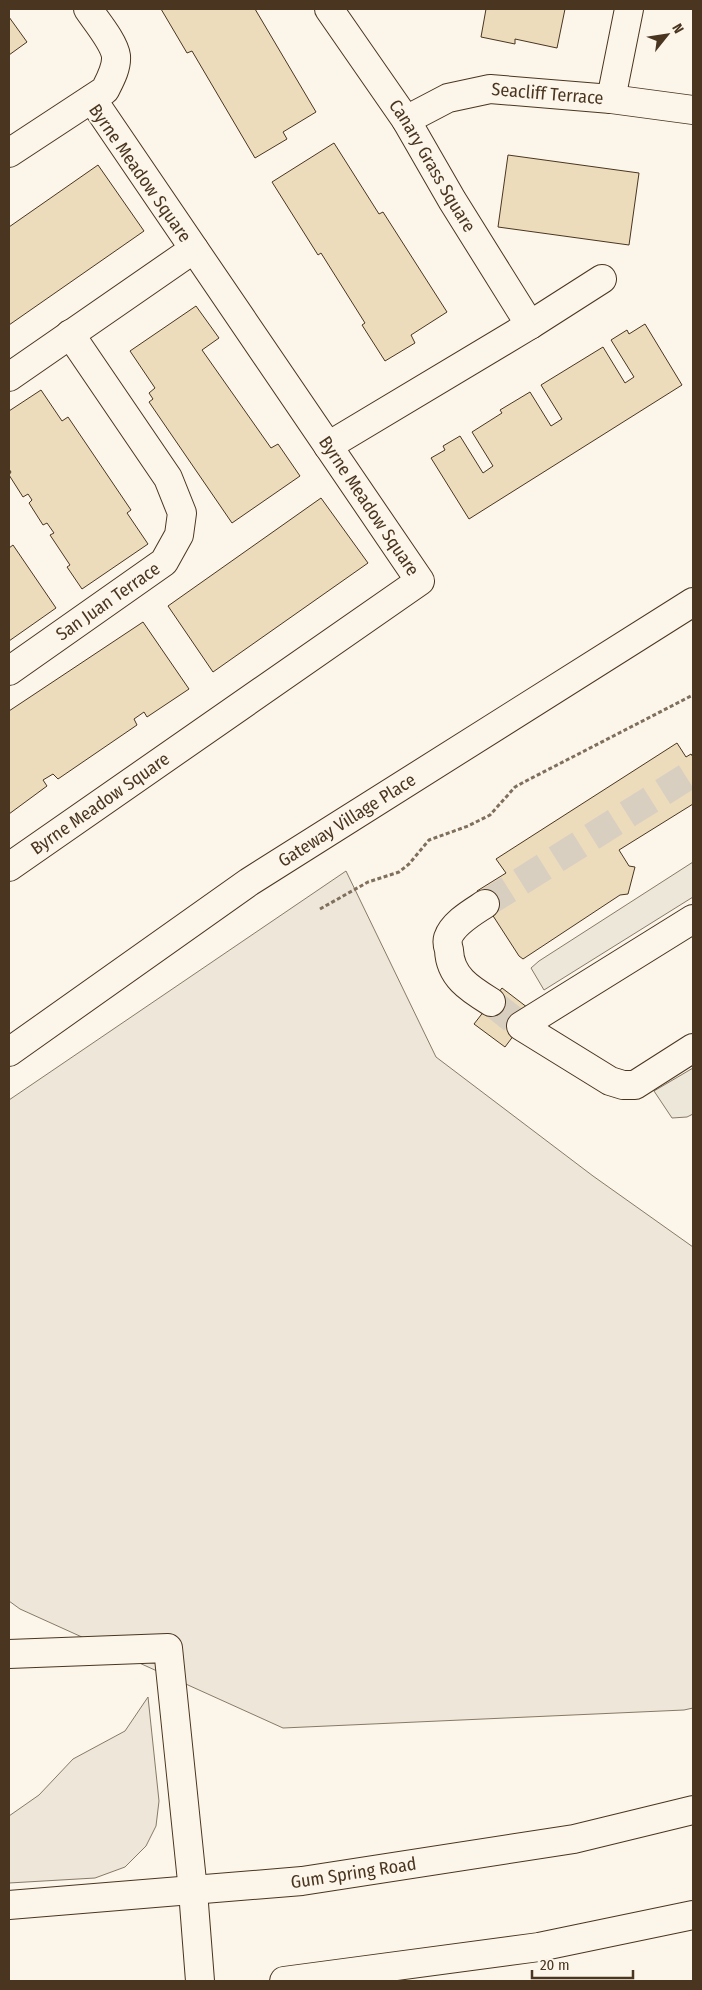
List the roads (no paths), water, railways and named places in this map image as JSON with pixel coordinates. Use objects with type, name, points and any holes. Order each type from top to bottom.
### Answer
[{"type":"street","points":[[88,9],[107,36],[116,56],[113,73],[105,90],[92,99]]},
{"type":"street","name":"Canary Grass Square","points":[[328,9],[406,120],[452,200],[530,325]]},
{"type":"street","points":[[611,99],[629,9]]},
{"type":"street","name":"Seacliff Terrace","points":[[406,120],[448,98],[490,89],[611,99],[693,110]]},
{"type":"street","name":"Byrne Meadow Square","points":[[9,153],[92,99],[420,581],[9,867]]},
{"type":"street","points":[[9,377],[194,249]]},
{"type":"street","points":[[328,446],[530,325],[602,279]]},
{"type":"street","name":"San Juan Terrace","points":[[9,671],[164,562],[179,535],[182,513],[168,478],[70,334]]},
{"type":"street","name":"Gateway Village Place","points":[[9,1052],[249,882],[693,602]]},
{"type":"street","points":[[485,904],[457,925],[448,938],[451,966],[470,989],[491,1002]]},
{"type":"street","points":[[693,919],[521,1026],[610,1081],[623,1084],[635,1085],[693,1048]]},
{"type":"street","points":[[9,1654],[168,1648],[193,1891],[200,1981]]},
{"type":"street","name":"Gum Spring Road","points":[[9,1905],[302,1881],[574,1839],[693,1810]]},
{"type":"street","points":[[284,1981],[539,1947],[693,1915]]},
{"type":"tunnel","points":[[485,904],[693,773]]},
{"type":"tunnel","points":[[491,1002],[521,1026]]}]
